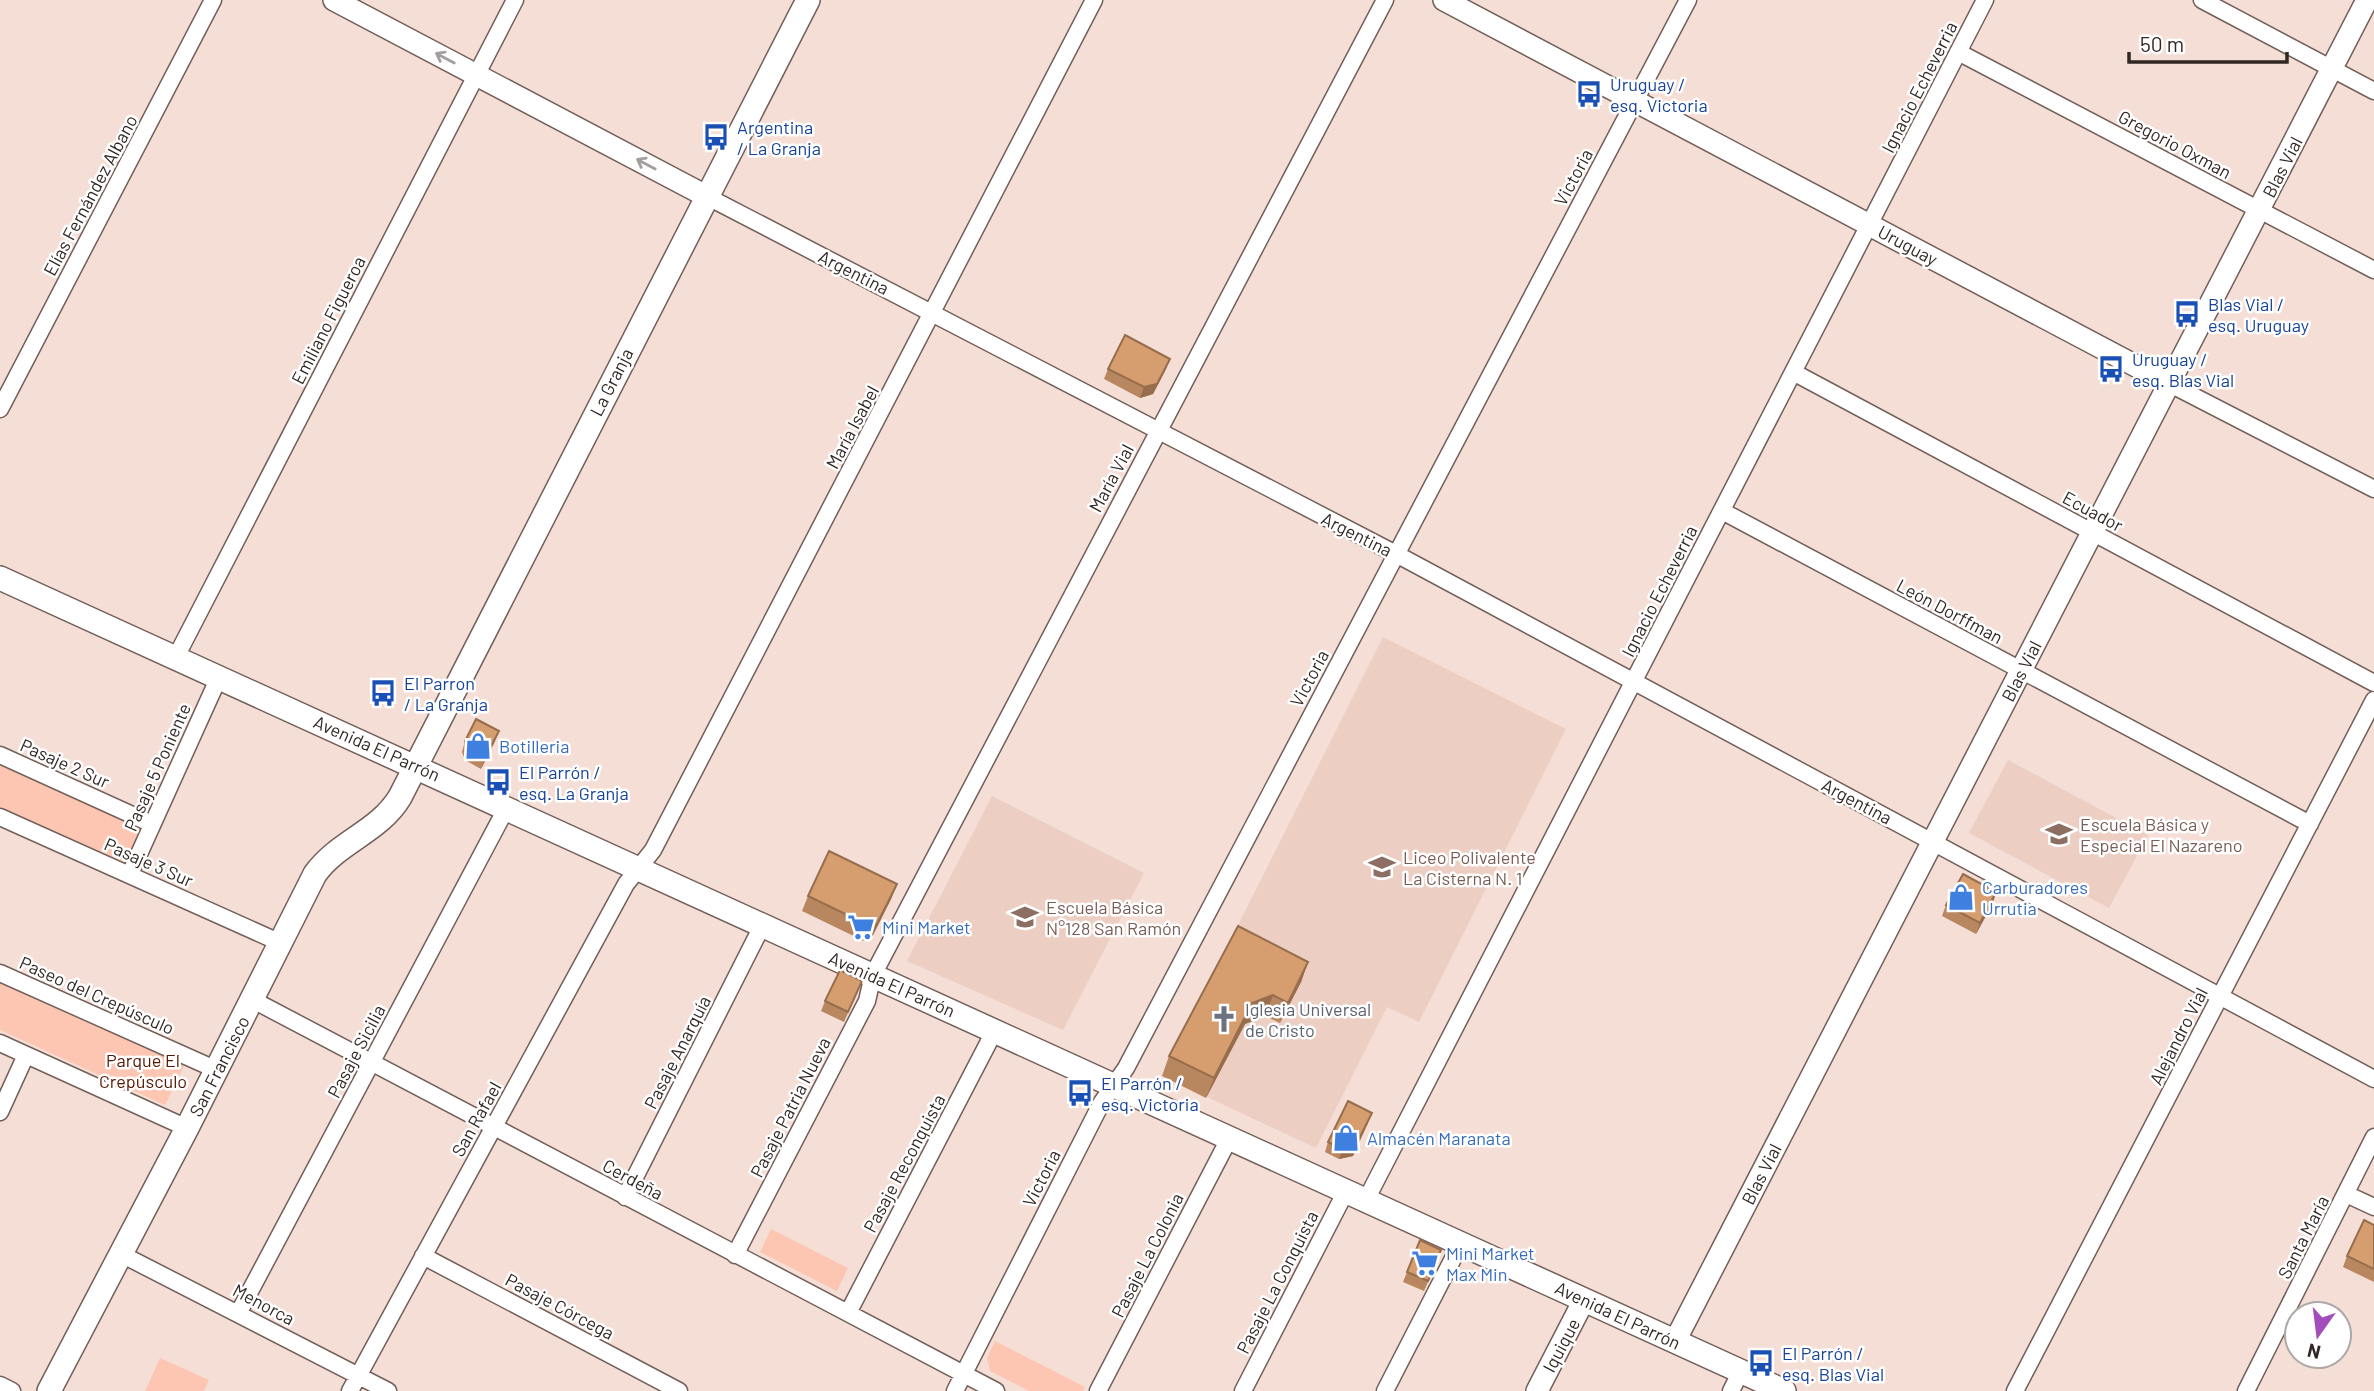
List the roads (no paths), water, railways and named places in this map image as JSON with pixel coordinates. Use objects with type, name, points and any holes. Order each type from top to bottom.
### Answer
[{"type":"main road","name":"La Granja","points":[[415,765],[808,0]]},
{"type":"main road","name":"Avenida El Parrón","points":[[0,578],[1675,1341],[1736,1381],[1784,1391]]},
{"type":"main road","name":"San Francisco","points":[[49,1391],[322,864],[388,815],[415,765]]},
{"type":"street","name":"Elías Fernández Albano","points":[[0,409],[213,0]]},
{"type":"street","name":"Argentina","points":[[334,0],[1396,554],[2374,1079]]},
{"type":"street","name":"Emiliano Figueroa","points":[[176,657],[515,0]]},
{"type":"street","name":"María Isabel","points":[[639,868],[653,850],[1094,0]]},
{"type":"street","name":"María Vial","points":[[873,975],[1385,0]]},
{"type":"street","name":"Uruguay","points":[[1444,0],[2374,489]]},
{"type":"street","name":"Victoria","points":[[956,1391],[1102,1102],[1126,1068],[1688,0]]},
{"type":"street","name":"Ignacio Echeverria","points":[[1356,1195],[1634,682],[1985,0]]},
{"type":"street","points":[[2202,0],[2374,91]]},
{"type":"street","name":"Blas Vial","points":[[1675,1341],[2367,0]]},
{"type":"street","name":"Gregorio Oxman","points":[[1958,52],[2374,271]]},
{"type":"street","name":"Ecuador","points":[[1793,372],[2374,683]]},
{"type":"street","name":"León Dorffman","points":[[1722,511],[2310,824]]},
{"type":"street","name":"Pasaje 5 Poniente","points":[[130,874],[219,677]]},
{"type":"street","name":"Alejandro Vial","points":[[2015,1391],[2374,699]]},
{"type":"street","name":"Pasaje 2 Sur","points":[[0,755],[152,824]]},
{"type":"street","name":"Pasaje Sicilia","points":[[239,1312],[507,807]]},
{"type":"street","name":"Pasaje 3 Sur","points":[[0,817],[281,943]]},
{"type":"street","name":"San Rafael","points":[[350,1391],[626,884],[639,868]]},
{"type":"street","name":"Pasaje Anarquía","points":[[625,1197],[763,925]]},
{"type":"street","name":"Paseo del Crepúsculo","points":[[0,973],[216,1070]]},
{"type":"street","name":"Pasaje Patria Nueva","points":[[735,1255],[867,1001],[873,975]]},
{"type":"street","name":"Cerdeña","points":[[253,1000],[996,1391]]},
{"type":"street","name":"Pasaje Reconquista","points":[[848,1313],[995,1030]]},
{"type":"street","points":[[0,1043],[187,1128]]},
{"type":"street","points":[[0,1112],[26,1055]]},
{"type":"street","name":"Pasaje La Colonia","points":[[1098,1391],[1230,1137]]},
{"type":"street","name":"Santa María","points":[[2246,1391],[2374,1137]]},
{"type":"street","points":[[2346,1194],[2374,1207]]},
{"type":"street","name":"Pasaje La Conquista","points":[[1243,1391],[1356,1195]]},
{"type":"street","points":[[1385,1391],[1461,1243]]},
{"type":"street","name":"Menorca","points":[[121,1254],[239,1312],[388,1391]]},
{"type":"street","name":"Pasaje Córcega","points":[[423,1256],[679,1391]]},
{"type":"street","name":"Iquique","points":[[1537,1391],[1584,1300]]},
{"type":"street","points":[[0,1385],[12,1391]]},
{"type":"place","name":"Uruguay / esq. Victoria","points":[[1589,94]]},
{"type":"place","name":"Argentina / La Granja","points":[[716,137]]},
{"type":"place","name":"Blas Vial / esq. Uruguay","points":[[2187,314]]},
{"type":"place","name":"Uruguay / esq. Blas Vial","points":[[2111,369]]},
{"type":"place","name":"El Parron / La Granja","points":[[383,693]]},
{"type":"place","name":"Botilleria","points":[[478,746]]},
{"type":"place","name":"El Parrón / esq. La Granja","points":[[498,782]]},
{"type":"place","name":"Escuela Básica y Especial El Nazareno","points":[[2059,834]]},
{"type":"place","name":"Liceo Polivalente La Cisterna N. 1","points":[[1382,867]]},
{"type":"place","name":"Carburadores Urrutia","points":[[1961,897]]},
{"type":"place","name":"Escuela Básica N°128 San Ramón","points":[[1025,917]]},
{"type":"place","name":"Mini Market","points":[[861,927]]},
{"type":"place","name":"Iglesia Universal de Cristo","points":[[1224,1019]]},
{"type":"place","name":"El Parrón / esq. Victoria","points":[[1080,1093]]},
{"type":"place","name":"Almacén Maranata","points":[[1346,1138]]},
{"type":"place","name":"Mini Market Max Min","points":[[1425,1263]]},
{"type":"place","name":"El Parrón / esq. Blas Vial","points":[[1761,1363]]},
{"type":"park label","name":"Parque El Crepúsculo","points":[[143,1070]]}]
